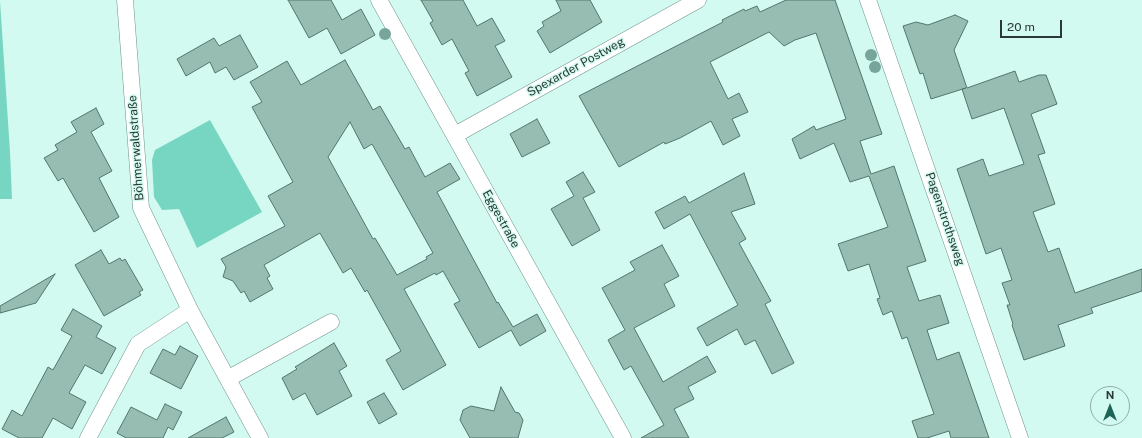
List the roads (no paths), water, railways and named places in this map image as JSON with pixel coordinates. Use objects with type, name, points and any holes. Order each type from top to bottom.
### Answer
[{"type":"street","name":"Böhmerwaldstraße","points":[[125,0],[141,208],[190,310],[260,438]]},
{"type":"street","name":"Eggestraße","points":[[379,0],[623,438]]},
{"type":"street","name":"Spexarder Postweg","points":[[455,135],[679,4],[698,0]]},
{"type":"street","name":"Pagenstrothsweg","points":[[868,0],[1020,438]]},
{"type":"street","points":[[88,438],[138,344],[190,310]]},
{"type":"street","points":[[228,378],[331,322]]}]
